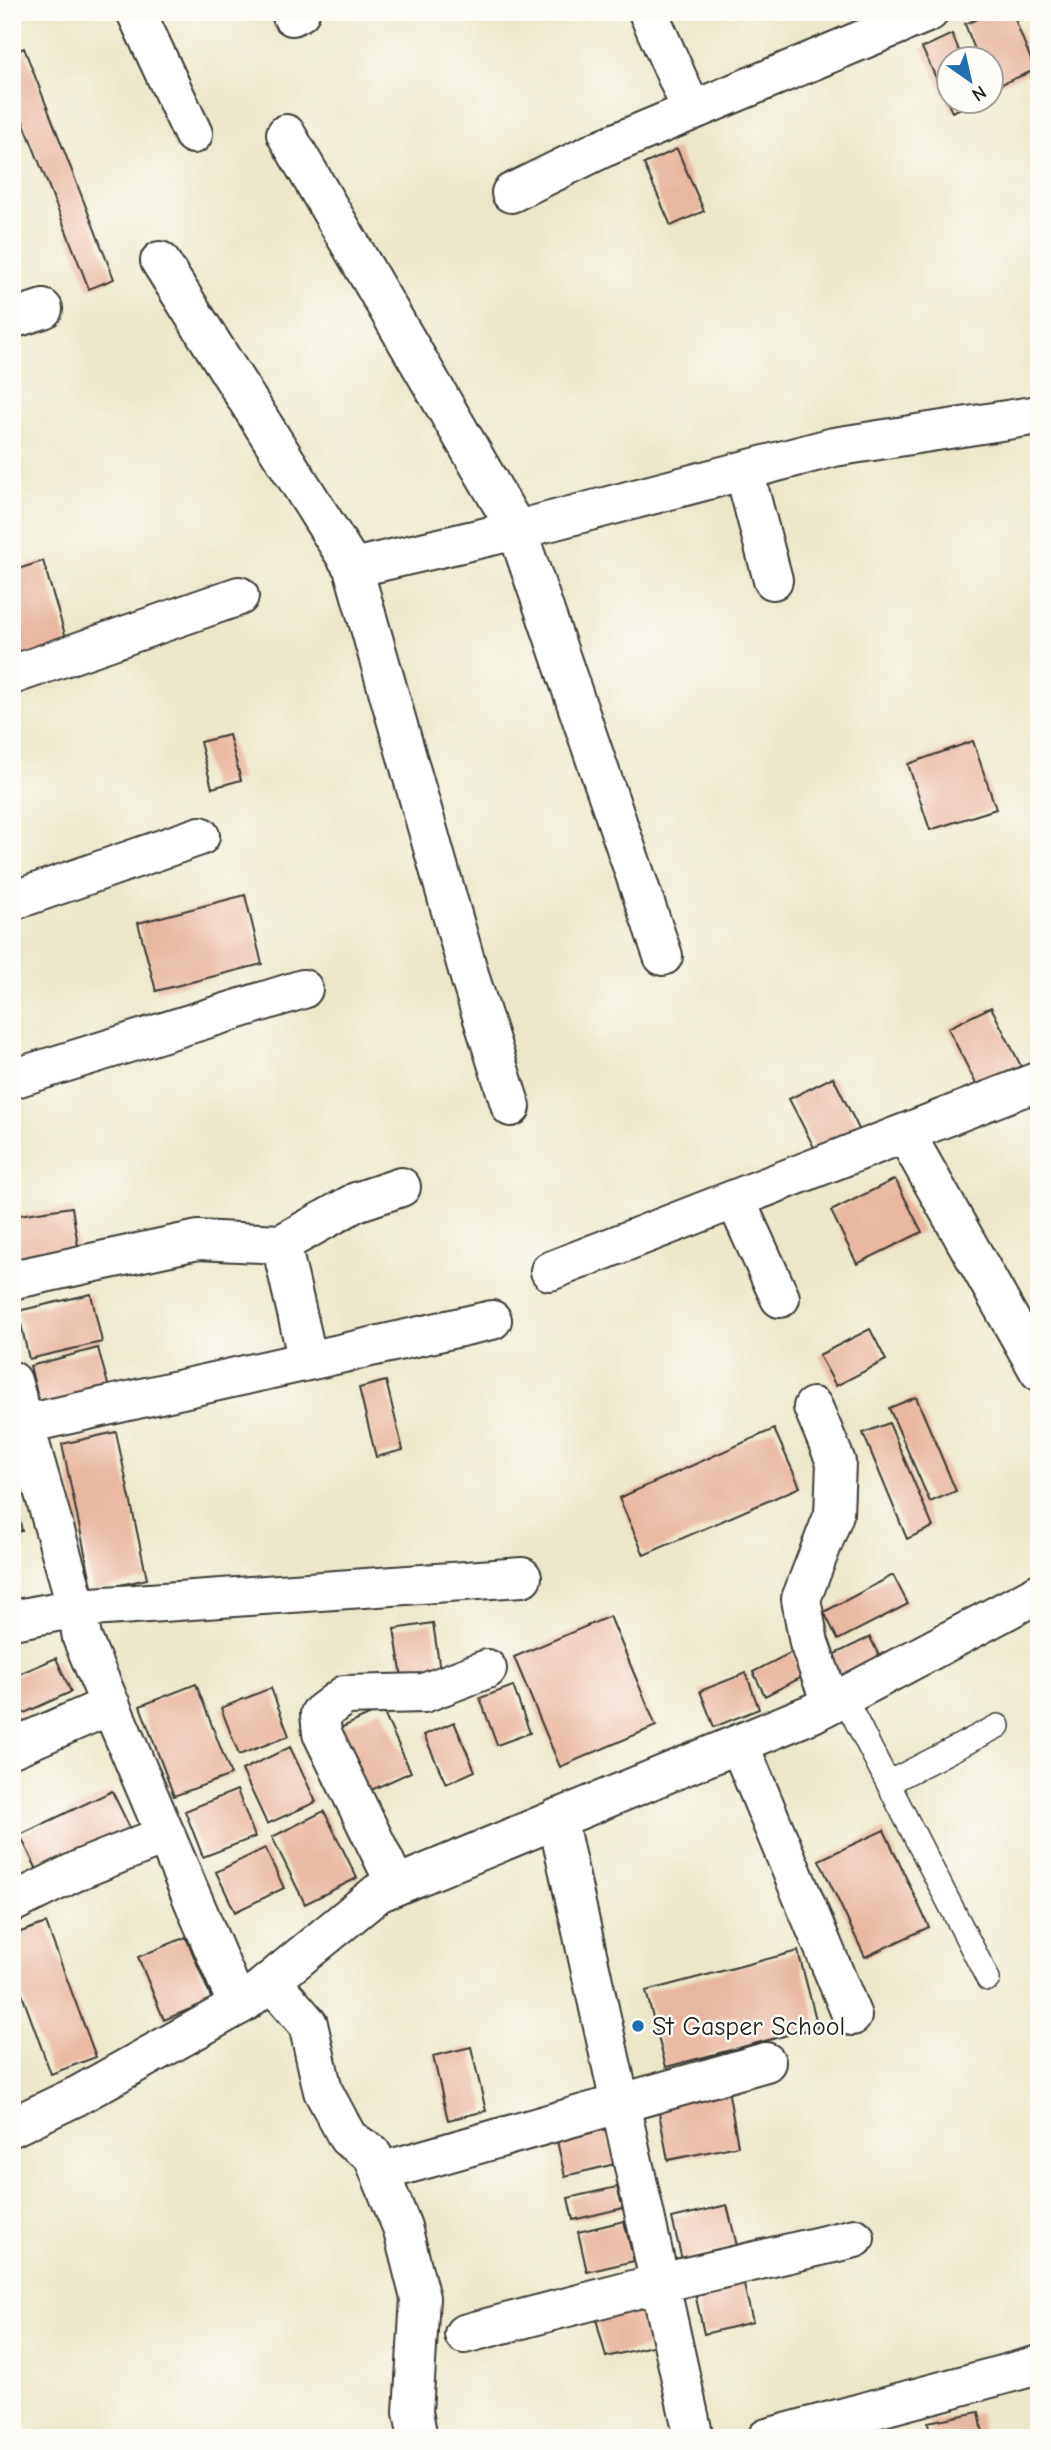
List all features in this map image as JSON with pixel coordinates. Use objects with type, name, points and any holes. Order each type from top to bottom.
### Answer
[{"type":"street","points":[[136,12],[193,134]]},
{"type":"street","points":[[648,12],[692,111]]},
{"type":"street","points":[[511,193],[603,148],[692,111],[858,25],[929,12]]},
{"type":"street","points":[[286,134],[517,530],[663,956]]},
{"type":"street","points":[[160,261],[353,568],[471,981],[511,1107]]},
{"type":"street","points":[[353,568],[517,530],[834,447],[1039,415]]},
{"type":"street","points":[[744,471],[773,580]]},
{"type":"street","points":[[12,675],[239,596]]},
{"type":"street","points":[[12,901],[200,836]]},
{"type":"street","points":[[12,1079],[303,989]]},
{"type":"street","points":[[550,1270],[736,1201],[1039,1081]]},
{"type":"street","points":[[905,1133],[1039,1371]]},
{"type":"street","points":[[12,1280],[198,1240],[281,1244],[356,1202],[401,1187]]},
{"type":"street","points":[[736,1201],[780,1298]]},
{"type":"street","points":[[281,1244],[308,1361]]},
{"type":"street","points":[[18,1426],[492,1320]]},
{"type":"street","points":[[12,1381],[18,1426],[77,1608],[82,1638],[238,2006]]},
{"type":"street","points":[[813,1407],[836,1462],[834,1514],[801,1599],[809,1643],[837,1700]]},
{"type":"street","points":[[12,1620],[77,1608],[522,1577]]},
{"type":"street","points":[[12,2127],[77,2096],[238,2006],[377,1893],[739,1744],[837,1700],[1039,1593]]},
{"type":"street","points":[[396,1885],[322,1734],[320,1714],[345,1695],[424,1692],[487,1669]]},
{"type":"street","points":[[12,1748],[111,1705]]},
{"type":"street","points":[[739,1744],[852,2016]]},
{"type":"street","points":[[557,1818],[694,2438]]},
{"type":"street","points":[[12,1903],[83,1868],[166,1835]]},
{"type":"street","points":[[271,1981],[308,2024],[323,2091],[348,2138],[372,2154],[402,2227],[419,2298],[413,2412],[418,2438]]},
{"type":"street","points":[[380,2172],[766,2062]]},
{"type":"street","points":[[464,2334],[660,2283],[855,2238]]},
{"type":"street","points":[[767,2438],[1039,2365]]},
{"type":"lane","points":[[837,1700],[888,1783],[988,1979]]},
{"type":"lane","points":[[888,1783],[998,1726]]},
{"type":"building","points":[[994,12],[1012,12],[1035,70],[1006,82],[1006,46],[974,46],[965,24]]},
{"type":"building","points":[[952,34],[957,46],[936,46],[936,78],[922,48]]},
{"type":"building","points":[[24,48],[114,279],[89,289],[12,93],[12,53]]},
{"type":"building","points":[[677,149],[704,211],[671,226],[644,164]]},
{"type":"building","points":[[43,561],[70,651],[12,668],[12,571]]},
{"type":"building","points":[[229,735],[241,780],[212,788],[200,742]]},
{"type":"building","points":[[973,741],[996,809],[930,830],[908,764]]},
{"type":"building","points":[[245,895],[262,964],[156,991],[138,923]]},
{"type":"building","points":[[991,1007],[1021,1066],[978,1088],[948,1028]]},
{"type":"building","points":[[833,1077],[862,1135],[819,1157],[789,1099]]},
{"type":"building","points":[[895,1179],[922,1232],[857,1264],[831,1211]]},
{"type":"building","points":[[72,1207],[80,1259],[12,1270],[12,1216]]},
{"type":"building","points":[[91,1294],[102,1342],[29,1359],[18,1311]]},
{"type":"building","points":[[870,1329],[886,1360],[836,1386],[819,1355]]},
{"type":"building","points":[[98,1348],[112,1399],[43,1417],[30,1366]]},
{"type":"building","points":[[386,1381],[403,1450],[376,1457],[359,1388]]},
{"type":"building","points":[[916,1397],[956,1491],[930,1502],[889,1408]]},
{"type":"building","points":[[889,1423],[933,1527],[907,1539],[863,1433]]},
{"type":"building","points":[[774,1429],[800,1487],[644,1555],[619,1498]]},
{"type":"building","points":[[116,1432],[147,1579],[93,1591],[62,1444]]},
{"type":"building","points":[[12,1483],[22,1531],[12,1532]]},
{"type":"building","points":[[893,1575],[908,1604],[838,1640],[824,1612]]},
{"type":"building","points":[[610,1616],[656,1726],[560,1767],[514,1657]]},
{"type":"building","points":[[433,1623],[441,1677],[403,1683],[394,1629]]},
{"type":"building","points":[[870,1637],[882,1662],[829,1687],[818,1662]]},
{"type":"building","points":[[792,1652],[804,1676],[765,1696],[753,1672]]},
{"type":"building","points":[[56,1658],[71,1692],[20,1715],[12,1698],[12,1677]]},
{"type":"building","points":[[746,1673],[759,1709],[714,1727],[700,1691]]},
{"type":"building","points":[[196,1684],[231,1775],[174,1796],[140,1706]]},
{"type":"building","points":[[513,1686],[530,1733],[497,1745],[480,1698]]},
{"type":"building","points":[[271,1688],[289,1736],[239,1755],[221,1708]]},
{"type":"building","points":[[382,1709],[411,1772],[367,1792],[338,1729]]},
{"type":"building","points":[[454,1722],[475,1771],[446,1784],[424,1735]]},
{"type":"building","points":[[290,1747],[316,1802],[267,1824],[242,1770]]},
{"type":"building","points":[[237,1790],[255,1837],[203,1857],[185,1811]]},
{"type":"building","points":[[112,1791],[132,1832],[40,1876],[20,1835]]},
{"type":"building","points":[[324,1811],[357,1878],[305,1904],[272,1837]]},
{"type":"building","points":[[884,1830],[929,1927],[865,1957],[819,1860]]},
{"type":"building","points":[[265,1848],[284,1888],[235,1912],[216,1872]]},
{"type":"building","points":[[46,1923],[96,2057],[51,2074],[12,1967],[12,1935]]},
{"type":"building","points":[[186,1937],[212,2000],[164,2020],[138,1957]]},
{"type":"building","points":[[798,1951],[818,2027],[666,2067],[646,1991]]},
{"type":"building","points":[[471,2047],[486,2111],[448,2120],[433,2056]]},
{"type":"building","points":[[727,2083],[738,2146],[668,2160],[656,2097]]},
{"type":"building","points":[[607,2129],[615,2164],[565,2176],[557,2141]]},
{"type":"building","points":[[617,2187],[623,2208],[573,2220],[568,2198]]},
{"type":"building","points":[[727,2205],[737,2246],[682,2260],[672,2218]]},
{"type":"building","points":[[624,2221],[634,2261],[587,2272],[578,2232]]},
{"type":"building","points":[[743,2281],[753,2322],[704,2334],[695,2293]]},
{"type":"building","points":[[646,2299],[656,2345],[606,2357],[594,2311]]},
{"type":"building","points":[[979,2412],[984,2438],[931,2438],[928,2422]]},
{"type":"place","name":"St Gasper School","points":[[638,2026]]}]
